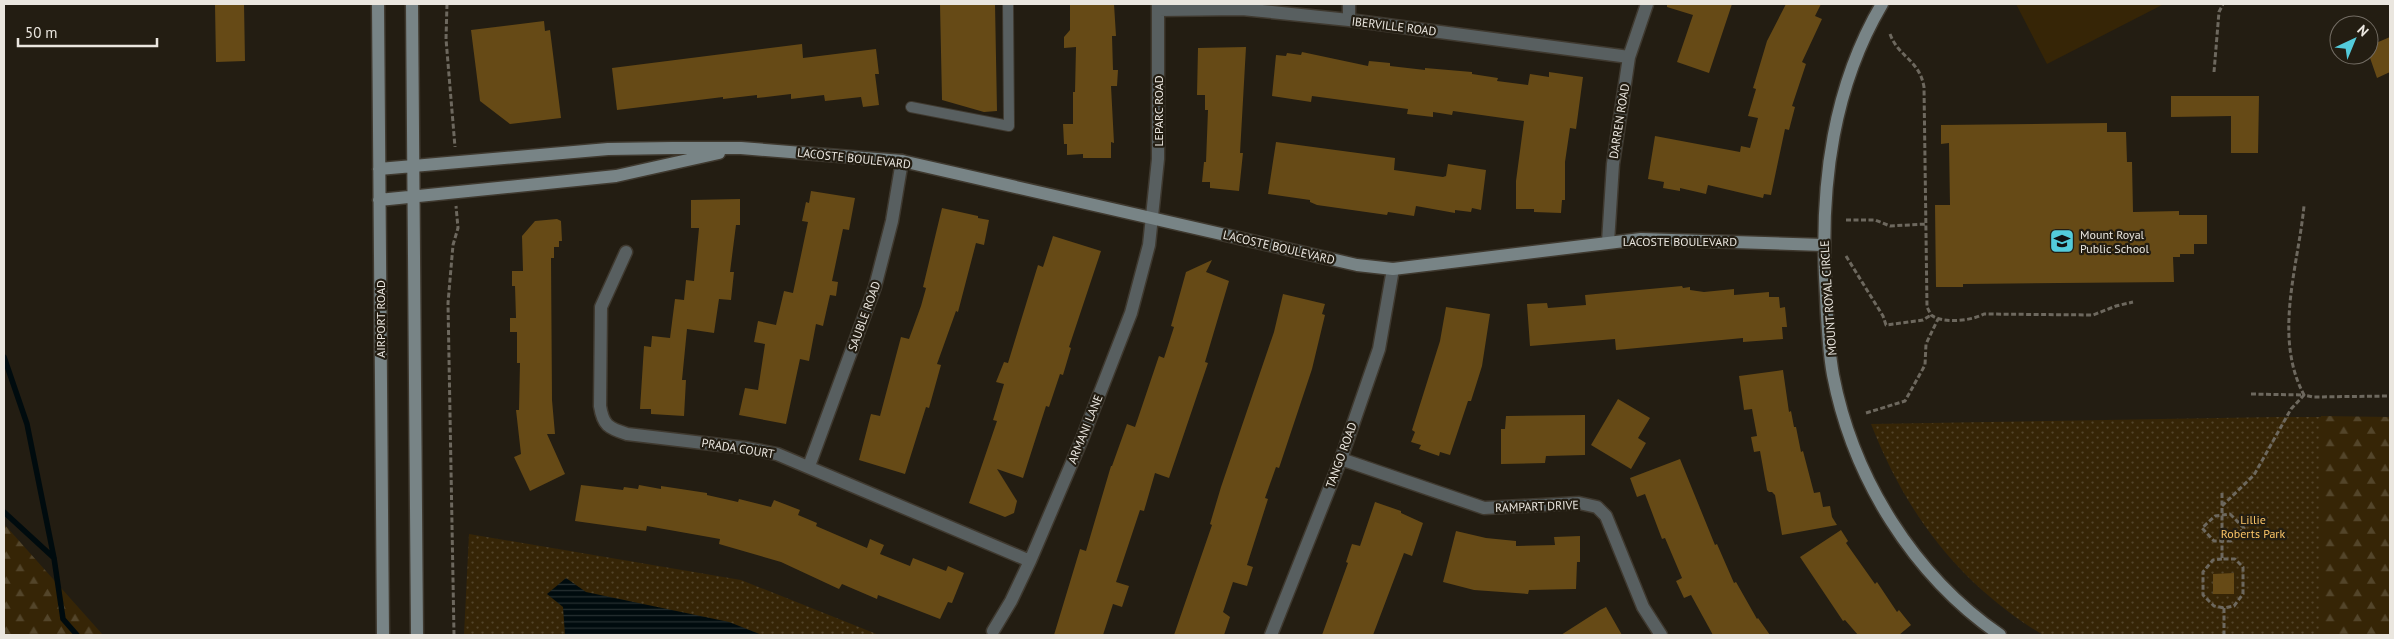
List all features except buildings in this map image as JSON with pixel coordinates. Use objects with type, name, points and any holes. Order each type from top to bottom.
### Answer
[{"type":"street","name":"AIRPORT ROAD","points":[[378,4],[383,635]]},
{"type":"street","points":[[412,4],[417,635]]},
{"type":"street","points":[[1349,4],[1349,20]]},
{"type":"street","name":"DARREN ROAD","points":[[1608,242],[1613,164],[1629,57],[1647,4]]},
{"type":"street","name":"MOUNT ROYAL CIRCLE","points":[[1882,4],[1860,47],[1846,83],[1832,138],[1825,190],[1823,245],[1827,328],[1833,374],[1842,410],[1861,463],[1878,499],[1923,565],[1969,611],[2000,635]]},
{"type":"street","name":"IBERVILLE ROAD","points":[[1158,7],[1242,9],[1349,20],[1629,57]]},
{"type":"street","name":"LEPARC ROAD","points":[[1152,218],[1158,159],[1158,7]]},
{"type":"street","name":"LACOSTE BOULEVARD","points":[[379,169],[608,150],[741,148],[902,161],[1357,265],[1394,270],[1640,239],[1694,239],[1823,245]]},
{"type":"street","name":"LACOSTE BOULEVARD","points":[[379,200],[616,176],[741,148]]},
{"type":"street","name":"SAUBLE ROAD","points":[[808,466],[875,287],[892,221],[902,161]]},
{"type":"street","name":"ARMANI LANE","points":[[993,631],[1011,601],[1030,561],[1082,439],[1130,313],[1149,245],[1152,218]]},
{"type":"street","name":"PRADA COURT","points":[[626,252],[601,307],[600,406],[602,420],[612,429],[627,434],[777,454],[1030,561]]},
{"type":"street","name":"TANGO ROAD","points":[[1272,635],[1341,459],[1379,350],[1394,270]]},
{"type":"street","name":"RAMPART DRIVE","points":[[1341,459],[1484,508],[1579,502],[1597,507],[1606,516],[1642,607],[1661,635]]},
{"type":"lane","points":[[910,107],[1008,126],[1008,4]]},
{"type":"path","points":[[447,4],[446,39],[454,127],[453,139],[456,151]]},
{"type":"path","points":[[2214,72],[2219,12],[2223,4]]},
{"type":"path","points":[[1890,34],[1899,50],[1917,66],[1923,82],[1927,307],[1931,315],[1938,319],[1976,319],[1984,314],[2093,315],[2133,302]]},
{"type":"path","points":[[2304,206],[2301,239],[2290,287],[2289,307],[2292,352],[2298,382],[2304,395]]},
{"type":"path","points":[[454,635],[448,303],[453,245],[458,228],[456,214]]},
{"type":"path","points":[[1846,220],[1875,220],[1890,226],[1926,224]]},
{"type":"path","points":[[1846,256],[1883,316],[1886,325],[1923,320],[1931,315]]},
{"type":"path","points":[[1866,412],[1905,401],[1925,365],[1926,344],[1938,319]]},
{"type":"path","points":[[2251,394],[2304,395],[2313,397],[2390,396]]},
{"type":"path","points":[[2222,506],[2254,475],[2292,409],[2304,395]]},
{"type":"path","points":[[2222,493],[2222,559]]},
{"type":"path","points":[[2230,514],[2244,528],[2231,541],[2222,542],[2214,540],[2202,528],[2215,516],[2222,515],[2230,514]]},
{"type":"path","points":[[2222,559],[2235,559],[2243,567],[2243,594],[2234,606],[2224,608],[2214,606],[2203,595],[2203,572],[2213,560],[2222,559]]},
{"type":"path","points":[[2224,608],[2224,635]]},
{"type":"green space","points":[[2016,4],[2164,4],[2047,64]]},
{"type":"green space","points":[[2321,416],[2390,417],[2390,635],[2321,635]]},
{"type":"green space","name":"Lillie Roberts Park","points":[[2277,417],[2390,417],[2390,635],[2043,635],[2013,615],[1986,593],[1961,570],[1939,544],[1901,488],[1871,424]]},
{"type":"green space","points":[[4,524],[103,635],[4,635]]},
{"type":"green space","points":[[469,534],[741,580],[879,635],[464,635]]},
{"type":"shaded area","points":[[566,578],[586,592],[729,622],[762,635],[565,635],[563,607],[547,594]]},
{"type":"waterway","points":[[4,357],[27,424],[54,558],[63,619],[77,635]]},
{"type":"waterway","points":[[4,512],[54,558]]},
{"type":"place","name":"Mount Royal Public School","points":[[2062,241]]}]
